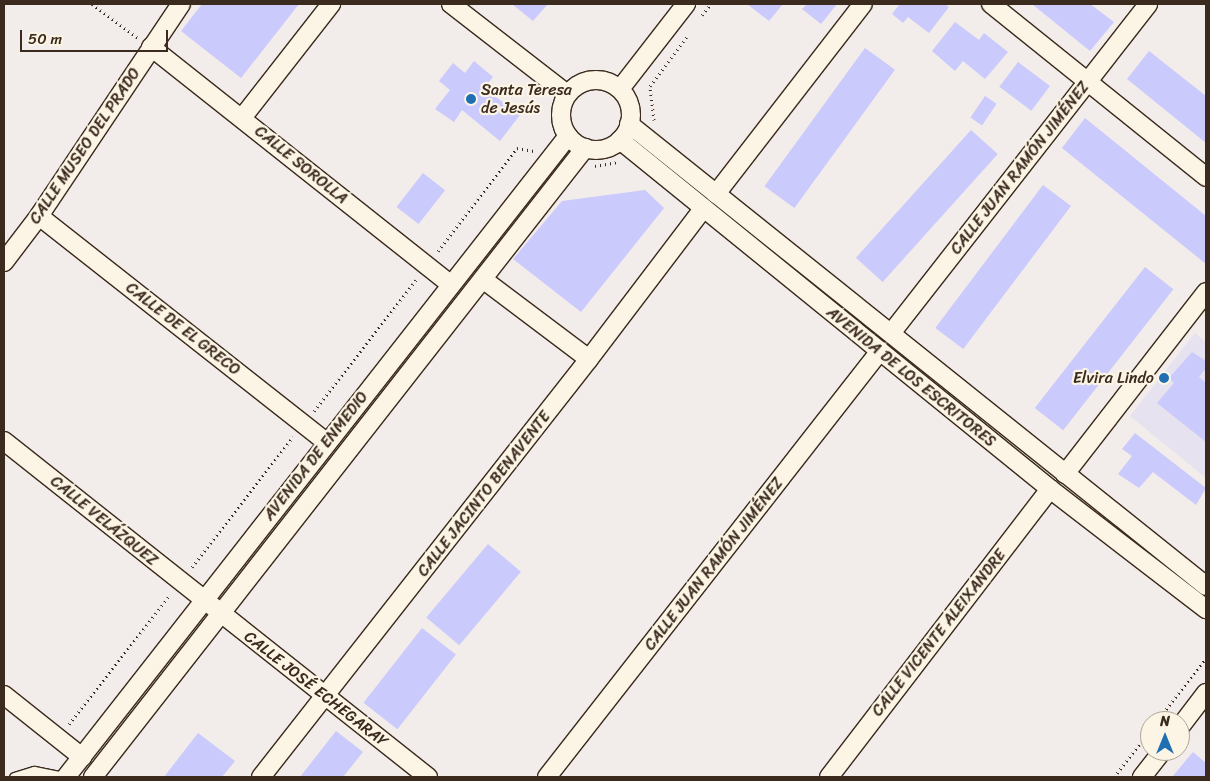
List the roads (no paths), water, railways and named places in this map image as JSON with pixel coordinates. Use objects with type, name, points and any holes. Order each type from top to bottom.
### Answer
[{"type":"street","name":"CALLE MUSEO DEL PRADO","points":[[4,262],[40,216],[151,47],[182,4]]},
{"type":"street","points":[[242,118],[331,4]]},
{"type":"street","points":[[451,4],[567,94]]},
{"type":"street","points":[[620,89],[686,4]]},
{"type":"street","points":[[716,194],[863,4]]},
{"type":"street","points":[[991,4],[1088,80],[1206,177]]},
{"type":"street","name":"CALLE JUAN RAMÓN JIMÉNEZ","points":[[892,332],[1148,4]]},
{"type":"street","name":"CALLE SOROLLA","points":[[151,47],[450,284]]},
{"type":"street","points":[[597,80],[620,89],[629,104],[629,124],[620,140],[604,149],[585,148],[568,136],[561,115],[567,94],[585,81],[597,80]]},
{"type":"street","name":"AVENIDA DE LOS ESCRITORES","points":[[629,124],[892,332],[1065,474],[1206,586]]},
{"type":"street","name":"AVENIDA DE ENMEDIO","points":[[66,777],[326,442],[568,136]]},
{"type":"street","name":"AVENIDA DE LOS ESCRITORES","points":[[620,140],[1050,489],[1206,609]]},
{"type":"street","name":"AVENIDA DE ENMEDIO","points":[[93,777],[220,613],[484,280],[585,148]]},
{"type":"street","name":"CALLE JACINTO BENAVENTE","points":[[261,777],[589,359],[703,208]]},
{"type":"street","name":"CALLE DE EL GRECO","points":[[40,216],[326,442]]},
{"type":"street","points":[[484,280],[589,359]]},
{"type":"street","points":[[1065,474],[1206,292]]},
{"type":"street","name":"CALLE JUAN RAMÓN JIMÉNEZ","points":[[547,777],[880,351]]},
{"type":"street","name":"CALLE VELÁZQUEZ","points":[[4,441],[204,601]]},
{"type":"street","name":"CALLE VICENTE ALEIXANDRE","points":[[828,777],[1050,489]]},
{"type":"street","name":"CALLE JOSÉ ECHEGARAY","points":[[204,601],[428,777]]},
{"type":"street","points":[[1190,715],[1206,693]]},
{"type":"street","points":[[4,695],[82,757]]},
{"type":"street","points":[[1142,777],[1154,761]]},
{"type":"lane","name":"AVENIDA DE ENMEDIO","points":[[14,777],[34,771],[66,777]]},
{"type":"place","name":"Santa Teresa de Jesús","points":[[471,99]]},
{"type":"place","name":"Elvira Lindo","points":[[1164,378]]}]
